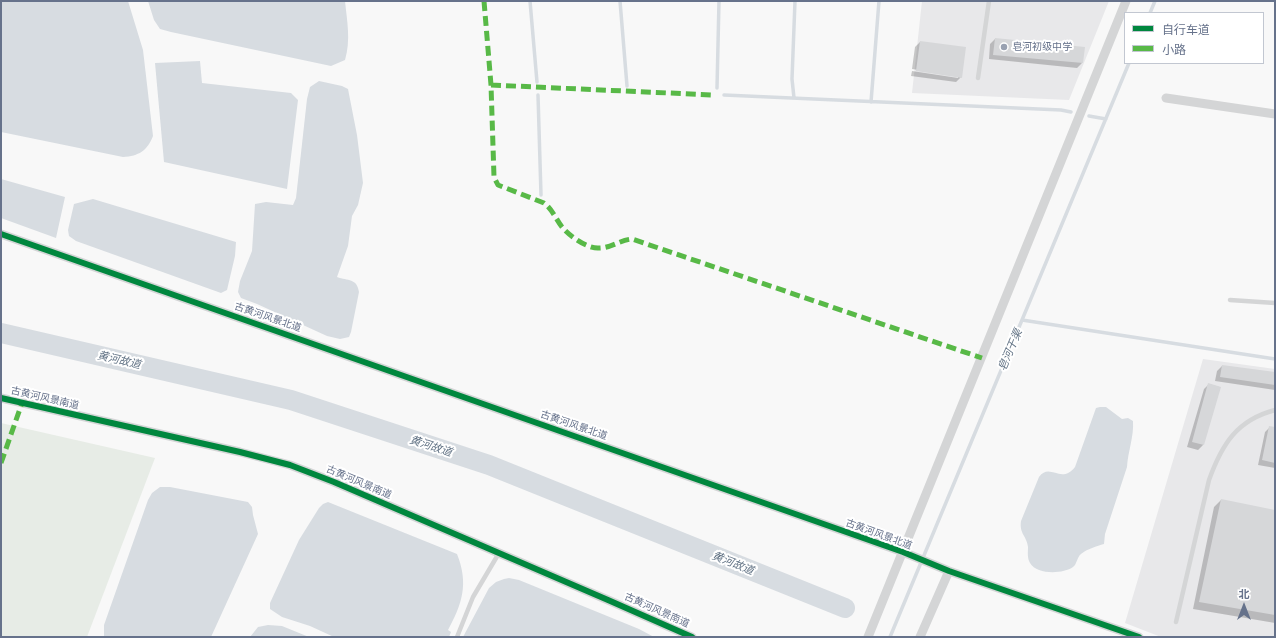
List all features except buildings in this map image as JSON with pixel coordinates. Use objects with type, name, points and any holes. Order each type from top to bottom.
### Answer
[{"type":"street","points":[[868,637],[906,554],[1126,1]]},
{"type":"street","points":[[1166,98],[1275,114]]},
{"type":"street","name":"古黄河风景北道","points":[[1,234],[1139,637]]},
{"type":"street","name":"古黄河风景南道","points":[[1,398],[240,452],[290,465],[334,482],[692,637]]},
{"type":"street","points":[[920,637],[945,569]]},
{"type":"lane","points":[[978,78],[989,1]]},
{"type":"lane","points":[[1230,300],[1275,303]]},
{"type":"lane","points":[[1176,622],[1209,480],[1214,466],[1228,439],[1245,423],[1260,414],[1275,410]]},
{"type":"lane","points":[[457,637],[473,597],[499,553]]},
{"type":"shaded area","points":[[1,1],[128,1],[143,50],[153,136],[142,152],[123,157],[1,132]]},
{"type":"shaded area","points":[[148,1],[345,1],[348,38],[347,53],[345,60],[331,66],[171,32],[160,29],[154,20]]},
{"type":"shaded area","name":"皂河初级中学","points":[[922,1],[1109,1],[1069,100],[912,93]]},
{"type":"shaded area","points":[[200,61],[202,83],[291,93],[298,100],[287,189],[164,162],[155,63]]},
{"type":"shaded area","points":[[319,81],[342,86],[348,89],[357,135],[363,183],[358,205],[352,216],[348,246],[337,277],[354,282],[359,292],[349,337],[340,339],[327,336],[241,298],[238,292],[240,281],[252,251],[255,204],[266,202],[293,205],[296,198],[307,99],[310,87]]},
{"type":"shaded area","points":[[1,179],[65,197],[56,238],[1,218]]},
{"type":"shaded area","points":[[93,199],[236,242],[235,256],[227,290],[221,293],[76,241],[69,236],[68,230],[74,204]]},
{"type":"shaded area","points":[[1203,359],[1275,369],[1275,637],[1161,637],[1125,623]]},
{"type":"shaded area","points":[[1106,407],[1122,419],[1128,418],[1133,421],[1133,433],[1127,467],[1105,534],[1104,544],[1083,552],[1074,566],[1069,569],[1057,572],[1038,570],[1033,567],[1029,561],[1028,547],[1021,529],[1021,521],[1039,477],[1043,473],[1052,472],[1065,474],[1070,472],[1075,467],[1096,408]]},
{"type":"shaded area","points":[[1,423],[155,458],[87,637],[1,637]]},
{"type":"shaded area","points":[[160,487],[170,487],[248,502],[252,507],[258,534],[211,637],[104,637],[104,625],[148,500],[152,493]]},
{"type":"shaded area","points":[[328,502],[457,554],[463,575],[463,584],[460,602],[448,630],[451,632],[449,637],[334,637],[310,626],[282,617],[270,609],[270,603],[299,540],[319,508]]},
{"type":"shaded area","points":[[509,578],[519,580],[639,629],[654,637],[463,637],[489,588],[496,582]]},
{"type":"shaded area","points":[[268,625],[282,626],[309,637],[250,637],[258,627]]},
{"type":"waterway","points":[[530,1],[537,82]]},
{"type":"waterway","points":[[620,1],[627,86]]},
{"type":"waterway","points":[[717,88],[719,1]]},
{"type":"waterway","points":[[794,98],[792,79],[795,1]]},
{"type":"waterway","points":[[871,102],[879,1]]},
{"type":"waterway","name":"皂河干渠","points":[[1150,12],[1155,1]]},
{"type":"waterway","name":"皂河干渠","points":[[890,637],[1129,64]]},
{"type":"waterway","points":[[538,95],[541,195]]},
{"type":"waterway","points":[[724,95],[1061,110],[1071,112]]},
{"type":"waterway","points":[[1089,116],[1106,119]]},
{"type":"waterway","points":[[1022,320],[1275,359]]},
{"type":"waterway","name":"黄河故道","points":[[1,333],[291,400],[489,465],[845,608]]},
{"type":"marked path","points":[[484,1],[491,85],[494,177],[498,185],[544,203],[552,211],[565,231],[579,241],[595,248],[603,248],[632,239],[982,358]]},
{"type":"marked path","points":[[491,85],[713,95]]},
{"type":"marked path","points":[[1,463],[22,403]]},
{"type":"cycle path","points":[[1,234],[903,552],[949,571],[1139,637]]},
{"type":"cycle path","points":[[1,398],[240,452],[290,465],[334,482],[692,637]]},
{"type":"place","name":"皂河初级中学","points":[[1004,47]]}]
